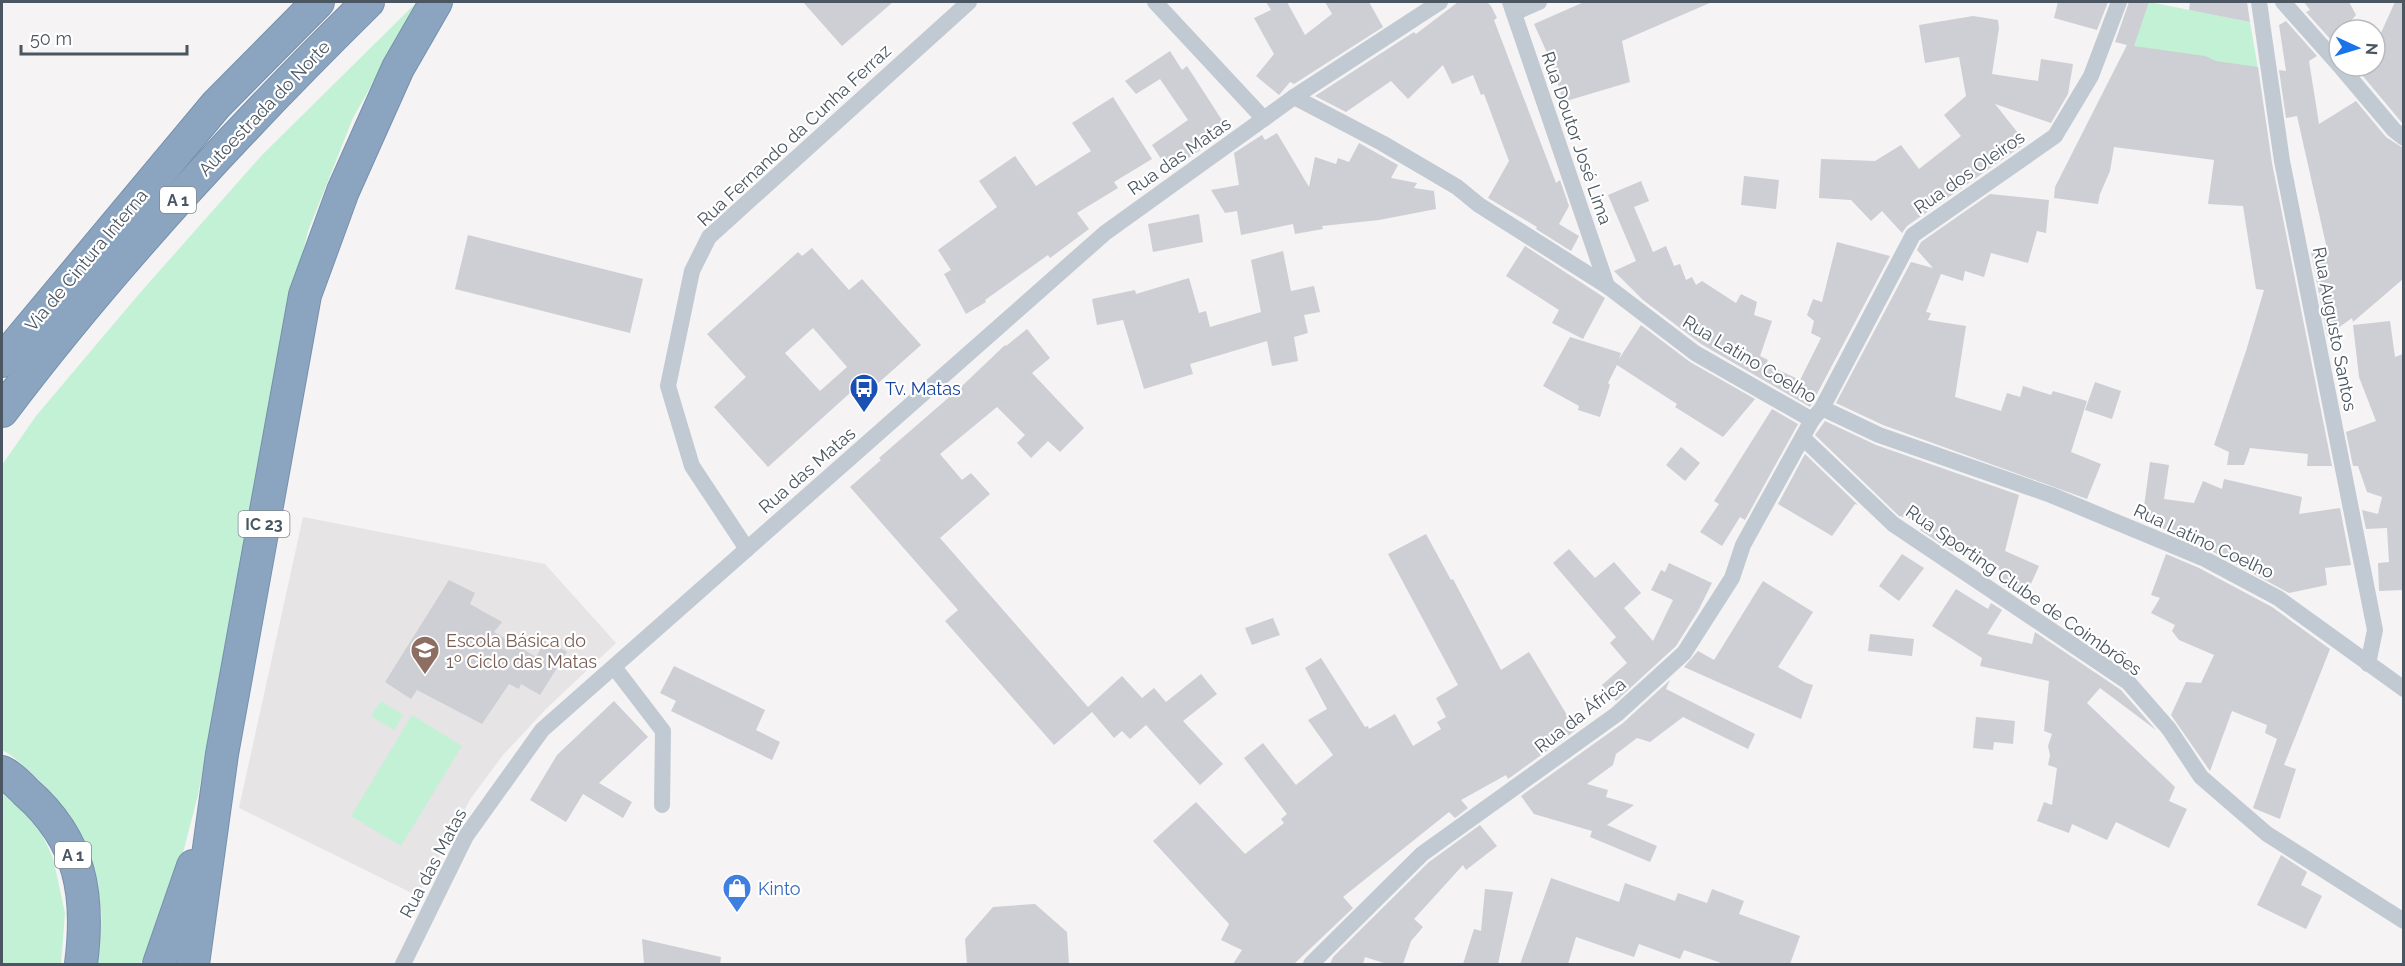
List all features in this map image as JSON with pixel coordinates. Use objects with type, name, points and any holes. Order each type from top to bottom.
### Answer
[{"type":"highway","name":"Via de Cintura Interna","points":[[2,361],[216,105],[318,2]]},
{"type":"highway","name":"Autoestrada do Norte","points":[[2,411],[104,285],[198,177],[368,2]]},
{"type":"highway","name":"IC 23","points":[[193,964],[222,754],[305,295],[343,191],[393,79],[436,2]]},
{"type":"highway","points":[[159,964],[193,863],[222,754]]},
{"type":"highway","name":"A 1","points":[[2,772],[46,810],[72,851],[83,891],[86,929],[81,964]]},
{"type":"street","name":"Rua Fernando da Cunha Ferraz","points":[[747,549],[692,466],[668,386],[692,271],[709,237],[969,2]]},
{"type":"street","points":[[1155,2],[1264,119]]},
{"type":"street","name":"Rua das Matas","points":[[403,964],[466,836],[542,730],[1105,233],[1294,97],[1440,2]]},
{"type":"street","points":[[1512,7],[1539,2]]},
{"type":"street","name":"Rua dos Oleiros","points":[[1817,414],[1913,235],[2055,136],[2091,76],[2119,2]]},
{"type":"street","name":"Rua Augusto Santos","points":[[2259,2],[2282,161],[2375,630],[2368,663]]},
{"type":"street","points":[[2283,2],[2327,52]]},
{"type":"street","name":"Rua Doutor José Lima","points":[[1512,7],[1607,286]]},
{"type":"street","points":[[2350,78],[2403,138]]},
{"type":"street","name":"Rua Latino Coelho","points":[[1294,97],[1382,143],[1457,188],[1479,206],[1607,286],[1695,353],[1817,414],[2051,495],[2203,558],[2278,598],[2403,689]]},
{"type":"street","points":[[1803,438],[1817,414]]},
{"type":"street","name":"Rua da África","points":[[1311,964],[1422,854],[1617,714],[1684,653],[1732,578],[1743,545],[1803,438]]},
{"type":"street","name":"Rua Sporting Clube de Coimbrões","points":[[1803,438],[1893,524],[2128,682],[2169,729],[2201,777],[2267,834],[2403,921]]},
{"type":"street","points":[[614,667],[663,731],[662,806]]},
{"type":"shaded area","name":"Escola Básica do 1º Ciclo das Matas","points":[[303,517],[545,564],[616,643],[546,709],[503,755],[471,798],[418,896],[239,808]]},
{"type":"green space","points":[[417,2],[353,118],[308,231],[280,343],[198,795],[179,868],[148,950],[140,964],[93,964],[100,937],[101,916],[98,890],[86,851],[67,815],[42,783],[2,750],[2,465],[36,416],[139,294],[262,155]]},
{"type":"green space","points":[[2149,2],[2250,22],[2258,69],[2133,46]]},
{"type":"green space","points":[[381,701],[403,715],[394,730],[371,716]]},
{"type":"green space","points":[[412,715],[462,746],[401,846],[351,816]]},
{"type":"green space","points":[[2,791],[39,828],[53,858],[65,913],[61,964],[2,964]]},
{"type":"building","points":[[803,2],[893,2],[842,46]]},
{"type":"building","points":[[1266,2],[1287,2],[1305,35],[1332,14],[1325,2],[1369,2],[1383,27],[1294,84],[1290,82],[1279,95],[1256,76],[1274,54],[1254,18],[1271,10]]},
{"type":"building","points":[[1458,2],[1487,2],[1497,18],[1494,20],[1556,183],[1560,180],[1569,206],[1559,224],[1579,236],[1571,251],[1536,229],[1537,227],[1488,198],[1509,161],[1484,94],[1481,95],[1473,75],[1452,84],[1443,65],[1408,99],[1391,81],[1346,112],[1315,96],[1414,32],[1416,34]]},
{"type":"building","points":[[1584,2],[1712,2],[1622,41],[1630,82],[1563,102],[1553,66],[1534,24]]},
{"type":"building","points":[[2058,2],[2108,2],[2097,30],[2054,18]]},
{"type":"building","points":[[2129,2],[2149,2],[2134,46],[2205,56],[2216,61],[2258,67],[2272,163],[2332,466],[2307,466],[2308,454],[2250,448],[2244,465],[2227,465],[2229,452],[2214,445],[2264,290],[2256,289],[2243,206],[2208,204],[2214,160],[2114,147],[2110,171],[2098,204],[2054,198],[2055,187],[2127,45],[2115,42]]},
{"type":"building","points":[[2190,2],[2247,2],[2250,22],[2189,10]]},
{"type":"building","points":[[2304,2],[2349,2],[2356,15],[2353,18],[2327,18],[2327,35],[2306,12],[2310,10]]},
{"type":"building","points":[[2395,2],[2403,2],[2403,124],[2365,78],[2387,78],[2387,20]]},
{"type":"building","points":[[1973,16],[1998,20],[1999,28],[1992,74],[2038,81],[2041,59],[2073,64],[2068,94],[2051,123],[1995,104],[2026,143],[1907,226],[1902,233],[1882,211],[1871,221],[1851,200],[1819,198],[1821,159],[1875,161],[1901,145],[1919,169],[1961,136],[1944,115],[1966,96],[1959,57],[1925,63],[1919,25]]},
{"type":"building","points":[[2286,21],[2317,56],[2309,61],[2319,124],[2356,101],[2386,137],[2403,148],[2403,279],[2353,322],[2352,318],[2327,336],[2311,252],[2327,249],[2297,116],[2286,118],[2279,70],[2286,71],[2279,25]]},
{"type":"building","points":[[1170,51],[1182,70],[1187,66],[1229,131],[1169,171],[1152,145],[1188,120],[1160,79],[1136,94],[1125,81]]},
{"type":"building","points":[[1113,97],[1152,159],[1114,182],[1118,188],[1077,213],[1089,229],[1050,258],[1048,255],[985,300],[986,302],[966,314],[944,274],[951,270],[938,250],[997,207],[979,181],[1015,156],[1036,186],[1091,151],[1072,123]]},
{"type":"building","points":[[1277,133],[1309,187],[1315,157],[1336,164],[1338,158],[1349,162],[1359,143],[1398,165],[1391,178],[1417,183],[1414,188],[1434,191],[1436,209],[1379,220],[1322,226],[1323,229],[1295,234],[1293,224],[1241,235],[1237,211],[1225,213],[1211,190],[1239,185],[1234,153],[1262,135],[1265,140]]},
{"type":"building","points":[[1744,176],[1779,180],[1776,209],[1741,205]]},
{"type":"building","points":[[1641,181],[1649,201],[1634,207],[1653,252],[1666,246],[1674,266],[1680,264],[1686,280],[1692,277],[1696,285],[1702,281],[1736,303],[1741,294],[1757,302],[1754,315],[1772,321],[1760,356],[1768,360],[1766,364],[1800,380],[1821,338],[1811,333],[1814,321],[1807,315],[1813,299],[1822,302],[1837,242],[1890,256],[1810,407],[1701,344],[1643,300],[1614,271],[1636,261],[1608,195]]},
{"type":"building","points":[[1990,194],[2049,200],[2046,233],[2037,231],[2028,263],[1991,253],[1984,277],[1965,271],[1963,281],[1941,274],[1926,312],[1931,313],[1928,320],[1966,326],[1955,397],[2001,411],[2007,393],[2020,397],[2023,386],[2051,395],[2053,391],[2087,401],[2071,452],[2101,464],[2087,499],[1883,425],[1836,403],[1911,262],[1933,268],[1917,250],[1921,242]]},
{"type":"building","points":[[1199,214],[1203,242],[1153,252],[1148,224]]},
{"type":"building","points":[[468,235],[643,279],[630,333],[455,289]]},
{"type":"building","points":[[1525,246],[1605,298],[1583,339],[1552,323],[1559,310],[1506,276]]},
{"type":"building","points":[[812,248],[849,290],[862,279],[921,345],[857,402],[850,393],[768,467],[714,407],[746,377],[707,334],[798,252],[802,256]],"holes":[[[813,328],[847,367],[820,391],[785,353]]]},
{"type":"building","points":[[1283,251],[1291,291],[1314,286],[1320,312],[1304,315],[1308,333],[1294,337],[1298,361],[1272,366],[1267,341],[1190,364],[1193,374],[1144,389],[1123,320],[1097,325],[1092,299],[1135,290],[1136,294],[1189,278],[1199,313],[1206,311],[1210,327],[1261,312],[1251,260]]},
{"type":"building","points":[[2390,321],[2395,357],[2403,354],[2403,590],[2379,591],[2378,563],[2389,562],[2387,528],[2366,529],[2362,510],[2378,514],[2382,497],[2367,492],[2358,466],[2353,466],[2346,432],[2376,421],[2359,377],[2353,325]]},
{"type":"building","points":[[1641,325],[1690,362],[1755,399],[1723,437],[1675,407],[1677,404],[1617,365],[1608,383],[1610,385],[1600,417],[1578,410],[1579,406],[1543,386],[1570,337],[1621,353],[1619,359]]},
{"type":"building","points":[[1027,329],[1050,358],[1032,373],[1084,428],[1060,452],[1048,441],[1031,458],[1017,443],[1025,435],[997,407],[940,454],[962,480],[971,473],[990,494],[940,538],[1088,707],[1122,676],[1142,698],[1154,688],[1166,702],[1201,674],[1217,694],[1183,721],[1223,764],[1200,785],[1146,725],[1130,739],[1122,731],[1114,738],[1092,712],[1054,745],[945,621],[958,610],[850,487],[1005,345]]},
{"type":"building","points":[[2095,382],[2121,391],[2112,419],[2085,410]]},
{"type":"building","points":[[1772,409],[1798,424],[1745,520],[1740,517],[1722,546],[1700,532],[1719,504],[1714,501]]},
{"type":"building","points":[[1825,421],[1876,445],[2019,495],[2005,551],[2039,566],[2024,599],[2000,583],[2004,572],[1991,566],[1993,561],[1952,551],[1920,530],[1926,522],[1899,516],[1815,435]]},
{"type":"building","points":[[1681,447],[1700,463],[1685,481],[1666,465]]},
{"type":"building","points":[[1805,454],[1858,505],[1855,504],[1832,536],[1778,504]]},
{"type":"building","points":[[2150,462],[2169,465],[2164,499],[2194,503],[2203,481],[2222,489],[2224,479],[2302,497],[2299,514],[2340,508],[2351,565],[2325,568],[2327,585],[2289,593],[2208,549],[2174,534],[2175,531],[2142,521]]},
{"type":"building","points":[[1426,534],[1451,580],[1453,579],[1501,670],[1529,652],[1576,730],[1508,779],[1506,775],[1461,800],[1468,808],[1455,818],[1449,812],[1343,897],[1353,908],[1294,964],[1233,964],[1242,950],[1221,940],[1229,924],[1153,841],[1196,802],[1245,854],[1284,823],[1281,819],[1287,814],[1244,758],[1263,743],[1296,785],[1333,755],[1308,720],[1327,709],[1305,668],[1321,658],[1365,727],[1368,726],[1369,729],[1395,714],[1413,746],[1441,729],[1437,722],[1446,717],[1436,698],[1458,685],[1388,554]]},
{"type":"building","points":[[1569,549],[1595,578],[1614,562],[1641,593],[1624,608],[1653,641],[1673,600],[1651,590],[1661,570],[1665,572],[1669,563],[1712,583],[1676,646],[1616,701],[1602,685],[1627,663],[1610,643],[1616,637],[1553,563]]},
{"type":"building","points":[[1902,554],[1924,568],[1899,601],[1879,586]]},
{"type":"building","points":[[2166,554],[2199,568],[2272,607],[2330,649],[2284,765],[2296,769],[2280,819],[2253,808],[2277,739],[2265,733],[2267,725],[2232,711],[2210,771],[2171,715],[2186,682],[2201,683],[2214,655],[2179,640],[2172,631],[2175,625],[2151,613],[2160,598],[2151,595]]},
{"type":"building","points":[[449,580],[475,593],[470,604],[502,622],[494,632],[536,657],[546,639],[567,652],[540,695],[521,684],[519,689],[509,684],[482,724],[417,690],[411,699],[385,682]]},
{"type":"building","points":[[1763,581],[1813,612],[1778,667],[1813,685],[1801,719],[1684,667],[1698,651],[1714,660]]},
{"type":"building","points":[[1956,589],[1988,609],[1991,603],[2002,610],[1987,634],[2032,644],[2035,632],[2121,690],[2156,730],[2100,688],[2087,703],[2175,787],[2169,801],[2187,809],[2169,848],[2116,822],[2107,840],[2072,824],[2069,833],[2037,821],[2044,802],[2052,805],[2057,768],[2048,765],[2050,755],[2048,746],[2052,734],[2044,731],[2049,681],[1980,666],[1982,658],[1932,626]]},
{"type":"building","points":[[1273,618],[1280,635],[1252,645],[1245,628]]},
{"type":"building","points":[[1870,634],[1914,639],[1912,656],[1868,651]]},
{"type":"building","points":[[674,666],[765,710],[756,730],[780,742],[772,760],[671,711],[676,701],[660,693]]},
{"type":"building","points":[[1670,680],[1666,689],[1755,734],[1748,749],[1683,717],[1650,742],[1637,738],[1616,754],[1613,765],[1587,784],[1608,790],[1606,797],[1634,805],[1607,825],[1657,846],[1650,862],[1590,837],[1592,831],[1534,814],[1521,796],[1623,723]]},
{"type":"building","points":[[614,701],[648,737],[599,783],[632,802],[623,818],[583,794],[566,822],[530,800],[557,755]]},
{"type":"building","points":[[1976,717],[2015,721],[2013,744],[1994,742],[1993,750],[1973,748]]},
{"type":"building","points":[[1480,825],[1497,846],[1466,870],[1463,865],[1414,919],[1423,927],[1411,941],[1403,964],[1387,964],[1365,957],[1363,964],[1330,964],[1333,957],[1429,862]]},
{"type":"building","points":[[2281,855],[2307,872],[2301,885],[2322,896],[2306,929],[2257,905]]},
{"type":"building","points":[[1551,878],[1619,902],[1625,883],[1675,901],[1678,893],[1707,903],[1712,889],[1744,901],[1739,914],[1800,936],[1790,964],[1724,964],[1684,950],[1680,959],[1639,944],[1634,957],[1576,937],[1568,964],[1520,964]]},
{"type":"building","points":[[1485,889],[1513,892],[1498,964],[1463,964],[1474,929],[1481,931]]},
{"type":"building","points":[[1035,904],[1067,932],[1069,964],[967,964],[965,939],[993,907]]},
{"type":"building","points":[[642,939],[721,957],[720,964],[644,964]]},
{"type":"place","name":"Tv. Matas","points":[[864,414]]},
{"type":"place","name":"Escola Básica do 1º Ciclo das Matas","points":[[425,676]]},
{"type":"place","name":"Kinto","points":[[737,914]]}]
